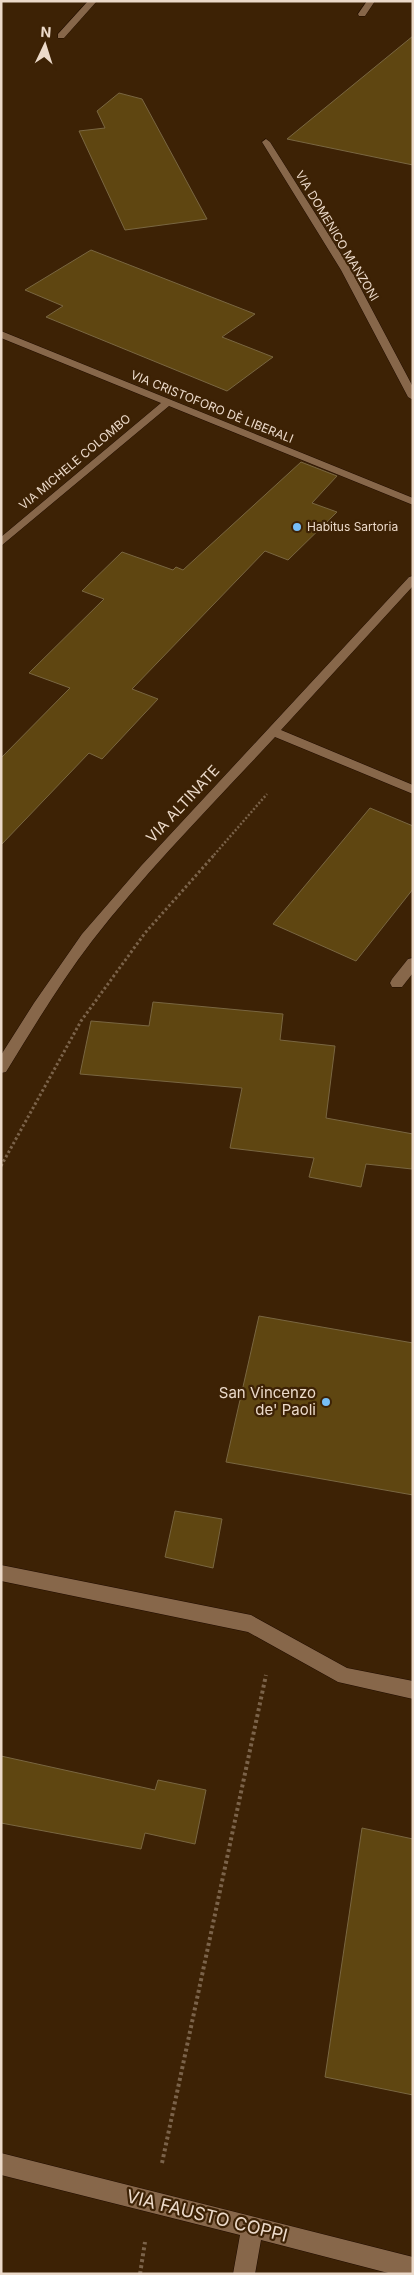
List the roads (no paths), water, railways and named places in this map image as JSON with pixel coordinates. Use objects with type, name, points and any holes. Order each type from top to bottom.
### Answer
[{"type":"street","points":[[62,36],[93,1]]},
{"type":"street","points":[[360,1],[371,2]]},
{"type":"street","points":[[362,14],[371,2]]},
{"type":"street","name":"VIA DOMENICO MANZONI","points":[[266,142],[346,270],[413,397]]},
{"type":"street","name":"VIA CRISTOFORO DÈ LIBERALI","points":[[1,334],[413,502]]},
{"type":"street","name":"VIA MICHELE COLOMBO","points":[[1,543],[167,403]]},
{"type":"street","name":"VIA ALTINATE","points":[[1,1068],[39,1007],[87,938],[146,869],[413,579]]},
{"type":"street","points":[[272,731],[413,790]]},
{"type":"street","points":[[397,984],[413,963]]},
{"type":"street","points":[[1,1573],[251,1624],[344,1676],[413,1690]]},
{"type":"street","name":"VIA FAUSTO COPPI","points":[[1,2164],[252,2229],[413,2268]]},
{"type":"street","points":[[244,2274],[252,2229]]},
{"type":"place","name":"Habitus Sartoria","points":[[297,527]]},
{"type":"place","name":"San Vincenzo de' Paoli","points":[[326,1402]]}]
